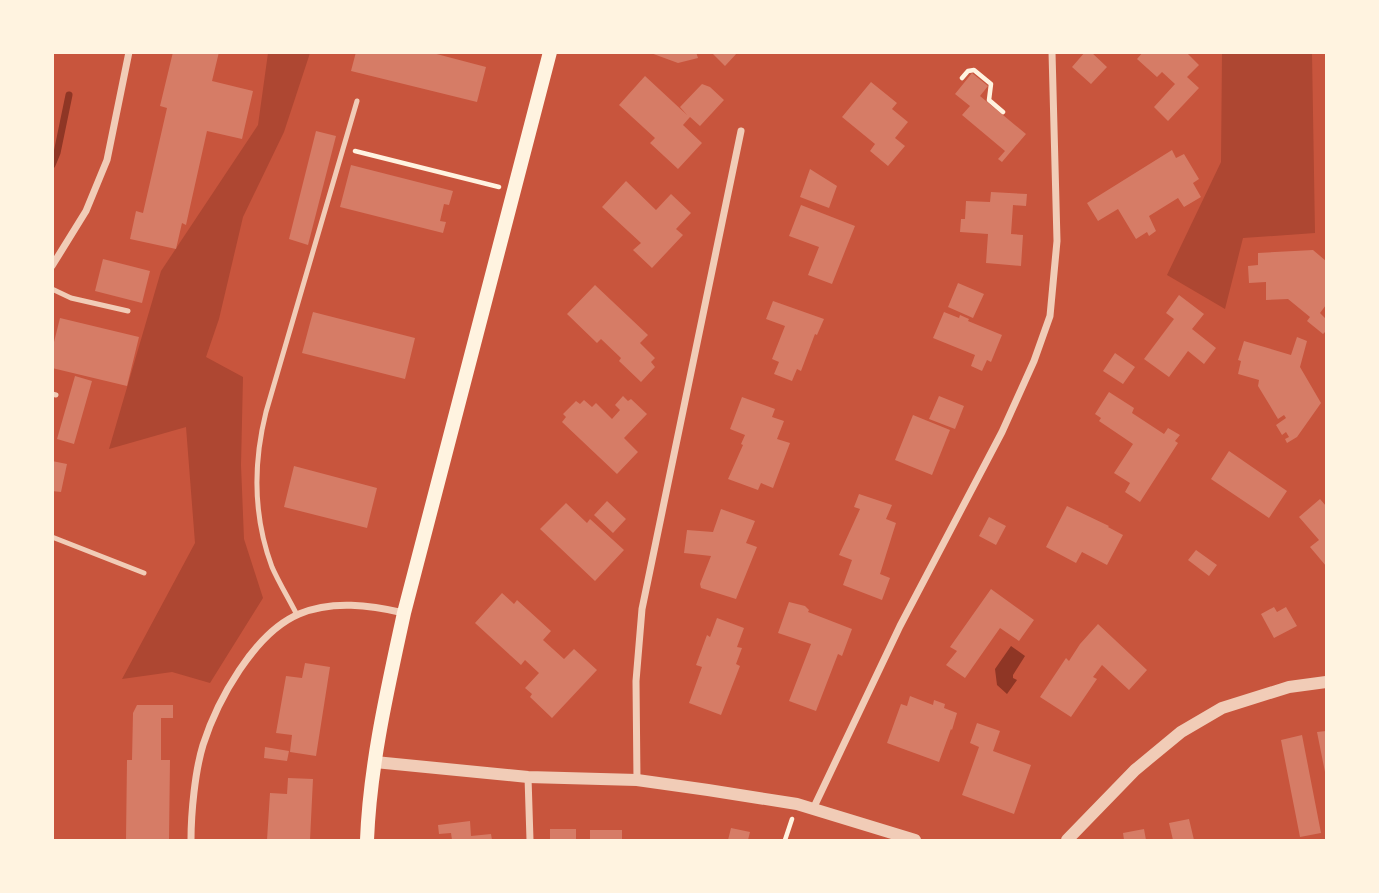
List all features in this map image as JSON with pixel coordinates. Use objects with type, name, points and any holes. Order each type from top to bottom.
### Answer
[{"type":"main road","points":[[367,841],[375,762],[386,694],[404,612],[550,52]]},
{"type":"street","points":[[52,266],[86,211],[107,160],[129,52]]},
{"type":"street","points":[[813,808],[900,626],[1002,432],[1034,361],[1049,316],[1057,241],[1052,52]]},
{"type":"street","points":[[638,780],[636,681],[642,609],[741,131]]},
{"type":"street","points":[[191,841],[191,817],[203,746],[227,690],[269,633],[297,615],[321,607],[380,607],[404,612]]},
{"type":"street","points":[[1067,841],[1135,770],[1181,732],[1222,708],[1289,687],[1326,681]]},
{"type":"street","points":[[375,762],[528,777],[638,780],[813,808],[915,841]]},
{"type":"street","points":[[528,777],[530,841]]},
{"type":"lane","points":[[297,615],[272,568],[259,523],[256,483],[258,458],[266,412],[357,101]]},
{"type":"lane","points":[[52,289],[71,298],[128,311]]},
{"type":"lane","points":[[52,537],[144,573]]},
{"type":"path","points":[[962,78],[968,71],[974,70],[990,84],[989,100],[1003,112]]},
{"type":"path","points":[[344,148],[514,191]]},
{"type":"shaded area","points":[[268,53],[310,53],[284,132],[243,217],[219,319],[206,357],[243,377],[241,465],[244,539],[263,598],[210,683],[172,672],[122,679],[195,543],[186,427],[109,449],[161,271],[258,125]]},
{"type":"shaded area","points":[[1222,53],[1312,53],[1315,233],[1243,238],[1225,309],[1167,275],[1221,162]]},
{"type":"shaded area","points":[[1011,646],[1025,656],[1013,675],[1017,680],[1007,694],[997,685],[995,669]]},
{"type":"building","points":[[173,52],[219,52],[212,81],[253,91],[242,139],[207,131],[186,225],[182,223],[176,249],[130,239],[136,211],[143,213],[167,108],[160,106]]},
{"type":"building","points":[[356,52],[429,52],[486,67],[477,102],[351,71]]},
{"type":"building","points":[[648,52],[696,52],[698,58],[678,63]]},
{"type":"building","points":[[711,52],[738,52],[725,66]]},
{"type":"building","points":[[1085,52],[1091,52],[1107,67],[1091,84],[1072,67]]},
{"type":"building","points":[[1143,52],[1186,52],[1199,65],[1187,77],[1199,88],[1168,121],[1154,107],[1175,84],[1162,72],[1157,77],[1137,59]]},
{"type":"building","points":[[972,73],[988,86],[980,96],[1026,134],[1002,162],[998,159],[1005,151],[962,115],[970,106],[955,94]]},
{"type":"building","points":[[645,76],[687,115],[680,107],[702,84],[710,87],[724,100],[700,126],[690,117],[683,125],[702,143],[678,169],[650,143],[655,138],[619,105]]},
{"type":"building","points":[[871,82],[897,103],[892,109],[908,122],[895,138],[905,146],[888,166],[870,151],[875,144],[842,117]]},
{"type":"building","points":[[316,131],[336,136],[308,245],[289,239]]},
{"type":"building","points":[[1172,150],[1176,158],[1184,154],[1199,179],[1193,183],[1201,197],[1184,207],[1178,198],[1149,216],[1156,231],[1149,236],[1147,232],[1136,239],[1118,209],[1098,221],[1087,203]]},
{"type":"building","points":[[351,165],[453,191],[449,205],[444,204],[440,221],[446,222],[443,233],[340,207]]},
{"type":"building","points":[[810,169],[837,186],[829,208],[800,197]]},
{"type":"building","points":[[626,181],[656,210],[671,194],[691,213],[676,229],[683,235],[652,268],[633,250],[641,243],[602,207]]},
{"type":"building","points":[[991,192],[1027,194],[1026,206],[1013,205],[1011,234],[1023,235],[1021,266],[986,263],[988,234],[960,232],[961,219],[965,219],[966,201],[990,202]]},
{"type":"building","points":[[801,205],[855,226],[832,284],[808,275],[819,247],[789,236]]},
{"type":"building","points":[[1313,250],[1326,261],[1326,305],[1320,313],[1326,319],[1326,331],[1323,334],[1307,321],[1310,317],[1288,299],[1266,300],[1266,282],[1249,283],[1248,266],[1258,265],[1258,253]]},
{"type":"building","points":[[103,259],[150,271],[142,303],[95,291]]},
{"type":"building","points":[[958,283],[984,294],[973,318],[948,307]]},
{"type":"building","points":[[595,285],[648,335],[640,343],[655,358],[651,362],[655,367],[641,382],[601,339],[597,343],[567,314]]},
{"type":"building","points":[[1179,295],[1204,314],[1192,329],[1216,348],[1204,364],[1188,351],[1169,377],[1144,359],[1174,319],[1166,313]]},
{"type":"building","points":[[773,301],[824,319],[817,335],[815,334],[801,371],[797,369],[792,381],[774,374],[779,362],[772,359],[785,326],[766,319]]},
{"type":"building","points":[[313,312],[415,338],[405,379],[302,353]]},
{"type":"building","points":[[944,312],[959,318],[960,315],[1002,335],[991,362],[987,360],[982,371],[971,366],[975,355],[933,338]]},
{"type":"building","points":[[60,318],[139,337],[127,386],[52,368],[52,350]]},
{"type":"building","points":[[1297,337],[1307,341],[1300,367],[1321,403],[1297,437],[1287,443],[1285,439],[1289,437],[1286,432],[1282,435],[1276,425],[1286,418],[1284,415],[1278,419],[1258,386],[1259,380],[1238,374],[1241,361],[1238,360],[1244,341],[1291,355]]},
{"type":"building","points":[[1115,353],[1135,367],[1123,384],[1103,371]]},
{"type":"building","points":[[75,376],[92,381],[74,444],[57,439]]},
{"type":"building","points":[[1109,392],[1134,408],[1132,413],[1164,434],[1168,428],[1180,435],[1175,441],[1178,443],[1140,502],[1125,492],[1130,483],[1114,473],[1133,444],[1099,421],[1101,418],[1095,414]]},
{"type":"building","points":[[623,396],[628,401],[631,399],[647,414],[624,438],[638,452],[617,474],[562,422],[566,417],[563,414],[576,401],[580,404],[584,400],[592,407],[596,403],[612,419],[620,410],[615,405]]},
{"type":"building","points":[[939,396],[964,406],[955,429],[929,419]]},
{"type":"building","points":[[742,397],[775,409],[772,417],[784,421],[777,439],[790,443],[773,488],[761,483],[758,490],[728,479],[745,435],[730,429]]},
{"type":"building","points":[[913,415],[950,430],[932,475],[895,460]]},
{"type":"building","points":[[1229,451],[1287,491],[1269,518],[1211,479]]},
{"type":"building","points":[[52,461],[67,464],[61,492],[52,491]]},
{"type":"building","points":[[294,466],[377,488],[367,528],[284,507]]},
{"type":"building","points":[[859,494],[892,505],[886,519],[896,523],[880,574],[890,578],[882,600],[843,585],[852,560],[839,555],[860,509],[854,507]]},
{"type":"building","points":[[1320,499],[1326,506],[1326,566],[1310,547],[1319,540],[1299,517]]},
{"type":"building","points":[[607,501],[626,519],[613,533],[594,515]]},
{"type":"building","points":[[566,503],[587,523],[590,519],[624,550],[595,581],[540,529]]},
{"type":"building","points":[[1067,506],[1123,535],[1107,565],[1082,552],[1076,563],[1046,547]]},
{"type":"building","points":[[721,509],[755,521],[746,543],[757,547],[736,599],[701,588],[700,584],[711,556],[684,553],[687,530],[713,532]]},
{"type":"building","points":[[989,517],[1006,526],[996,545],[979,536]]},
{"type":"building","points":[[1196,550],[1217,565],[1209,576],[1188,560]]},
{"type":"building","points":[[991,589],[1034,620],[1019,641],[1000,628],[965,678],[946,665],[957,651],[950,647]]},
{"type":"building","points":[[502,593],[514,604],[517,600],[551,631],[543,640],[564,659],[574,649],[597,670],[552,718],[530,697],[532,694],[525,688],[539,673],[525,660],[521,665],[475,623]]},
{"type":"building","points":[[789,602],[805,606],[808,612],[852,629],[842,656],[838,654],[816,711],[789,701],[811,644],[778,633]]},
{"type":"building","points":[[1274,607],[1277,612],[1286,607],[1297,626],[1274,638],[1261,614]]},
{"type":"building","points":[[717,618],[744,628],[737,647],[742,648],[736,664],[740,666],[721,715],[689,703],[702,667],[696,665],[707,635],[710,637]]},
{"type":"building","points":[[1098,624],[1147,670],[1129,690],[1102,665],[1093,677],[1097,679],[1071,717],[1040,697],[1066,658],[1069,661]]},
{"type":"building","points":[[305,663],[330,667],[316,756],[290,752],[292,735],[276,733],[286,676],[302,678]]},
{"type":"building","points":[[910,696],[933,705],[934,700],[957,713],[939,762],[887,743],[901,704],[907,706]]},
{"type":"building","points":[[137,705],[173,705],[173,718],[161,718],[161,760],[170,760],[169,840],[126,840],[127,760],[132,760],[133,713]]},
{"type":"building","points":[[977,723],[1000,731],[993,751],[1031,765],[1014,814],[962,795],[979,747],[970,743]]},
{"type":"building","points":[[1326,731],[1326,772],[1325,772],[1317,732]]},
{"type":"building","points":[[1302,735],[1321,833],[1300,837],[1281,740]]},
{"type":"building","points":[[265,747],[289,751],[287,761],[264,758]]},
{"type":"building","points":[[288,778],[313,779],[310,840],[267,840],[270,793],[287,794]]},
{"type":"building","points":[[1189,819],[1194,840],[1173,840],[1169,823]]},
{"type":"building","points":[[470,821],[471,836],[491,834],[492,840],[452,840],[451,833],[439,834],[438,825]]},
{"type":"building","points":[[731,828],[750,832],[748,840],[728,840]]},
{"type":"building","points":[[550,829],[576,829],[576,840],[550,840]]},
{"type":"building","points":[[1144,829],[1146,840],[1124,840],[1123,833]]},
{"type":"building","points":[[590,830],[622,830],[622,840],[590,840]]},
{"type":"waterway","points":[[52,165],[69,95]]}]
